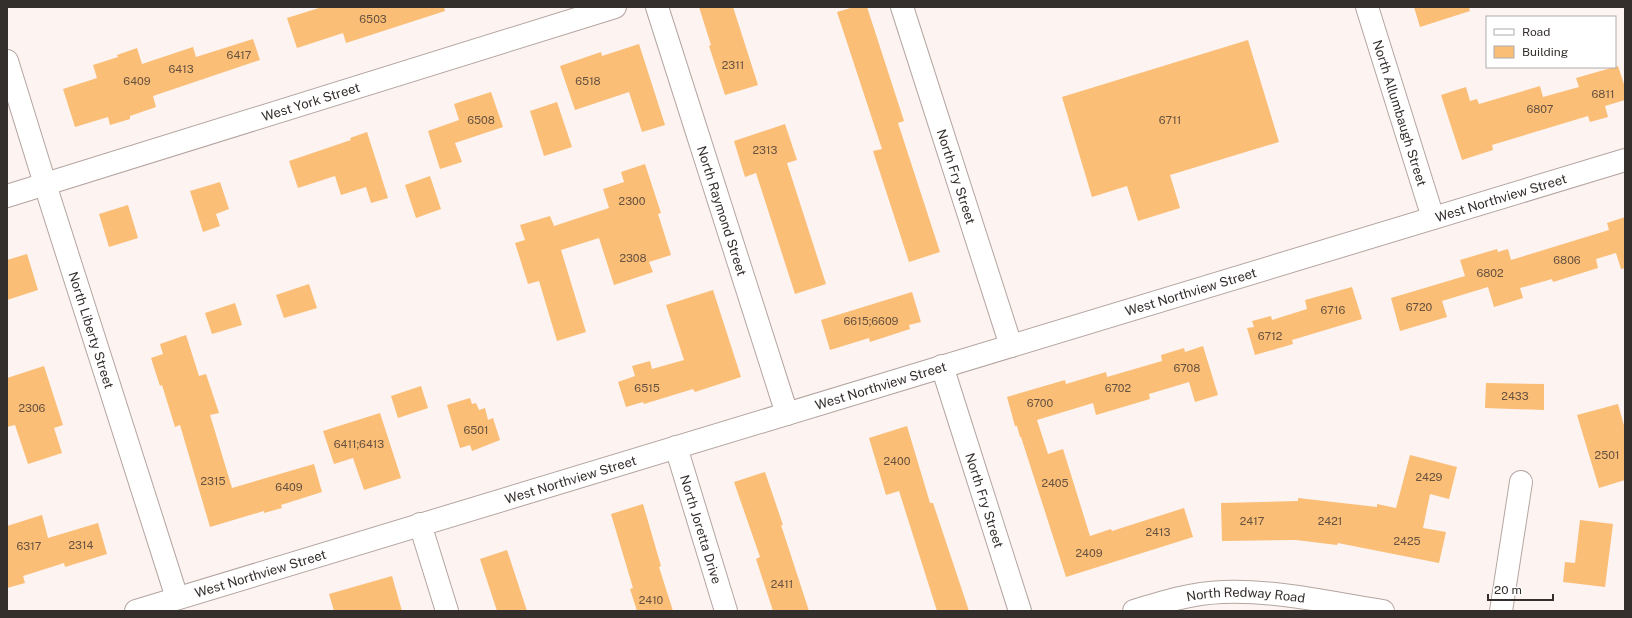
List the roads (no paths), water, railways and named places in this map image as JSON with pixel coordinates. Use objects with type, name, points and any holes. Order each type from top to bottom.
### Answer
[{"type":"street","name":"West York Street","points":[[7,196],[615,7]]},
{"type":"street","name":"North Raymond Street","points":[[657,7],[787,414]]},
{"type":"street","name":"North Fry Street","points":[[902,7],[1011,346]]},
{"type":"street","name":"North Allumbaugh Street","points":[[1367,7],[1434,218]]},
{"type":"street","name":"North Liberty Street","points":[[7,61],[177,598]]},
{"type":"street","name":"West Northview Street","points":[[136,611],[1625,160]]},
{"type":"street","name":"North Fry Street","points":[[942,366],[1020,611]]},
{"type":"street","name":"North Joretta Drive","points":[[676,447],[726,611]]},
{"type":"street","points":[[1501,611],[1521,482]]},
{"type":"street","points":[[420,524],[447,611]]},
{"type":"street","name":"North Redway Road","points":[[1134,611],[1177,598],[1222,592],[1264,592],[1384,611]]}]
